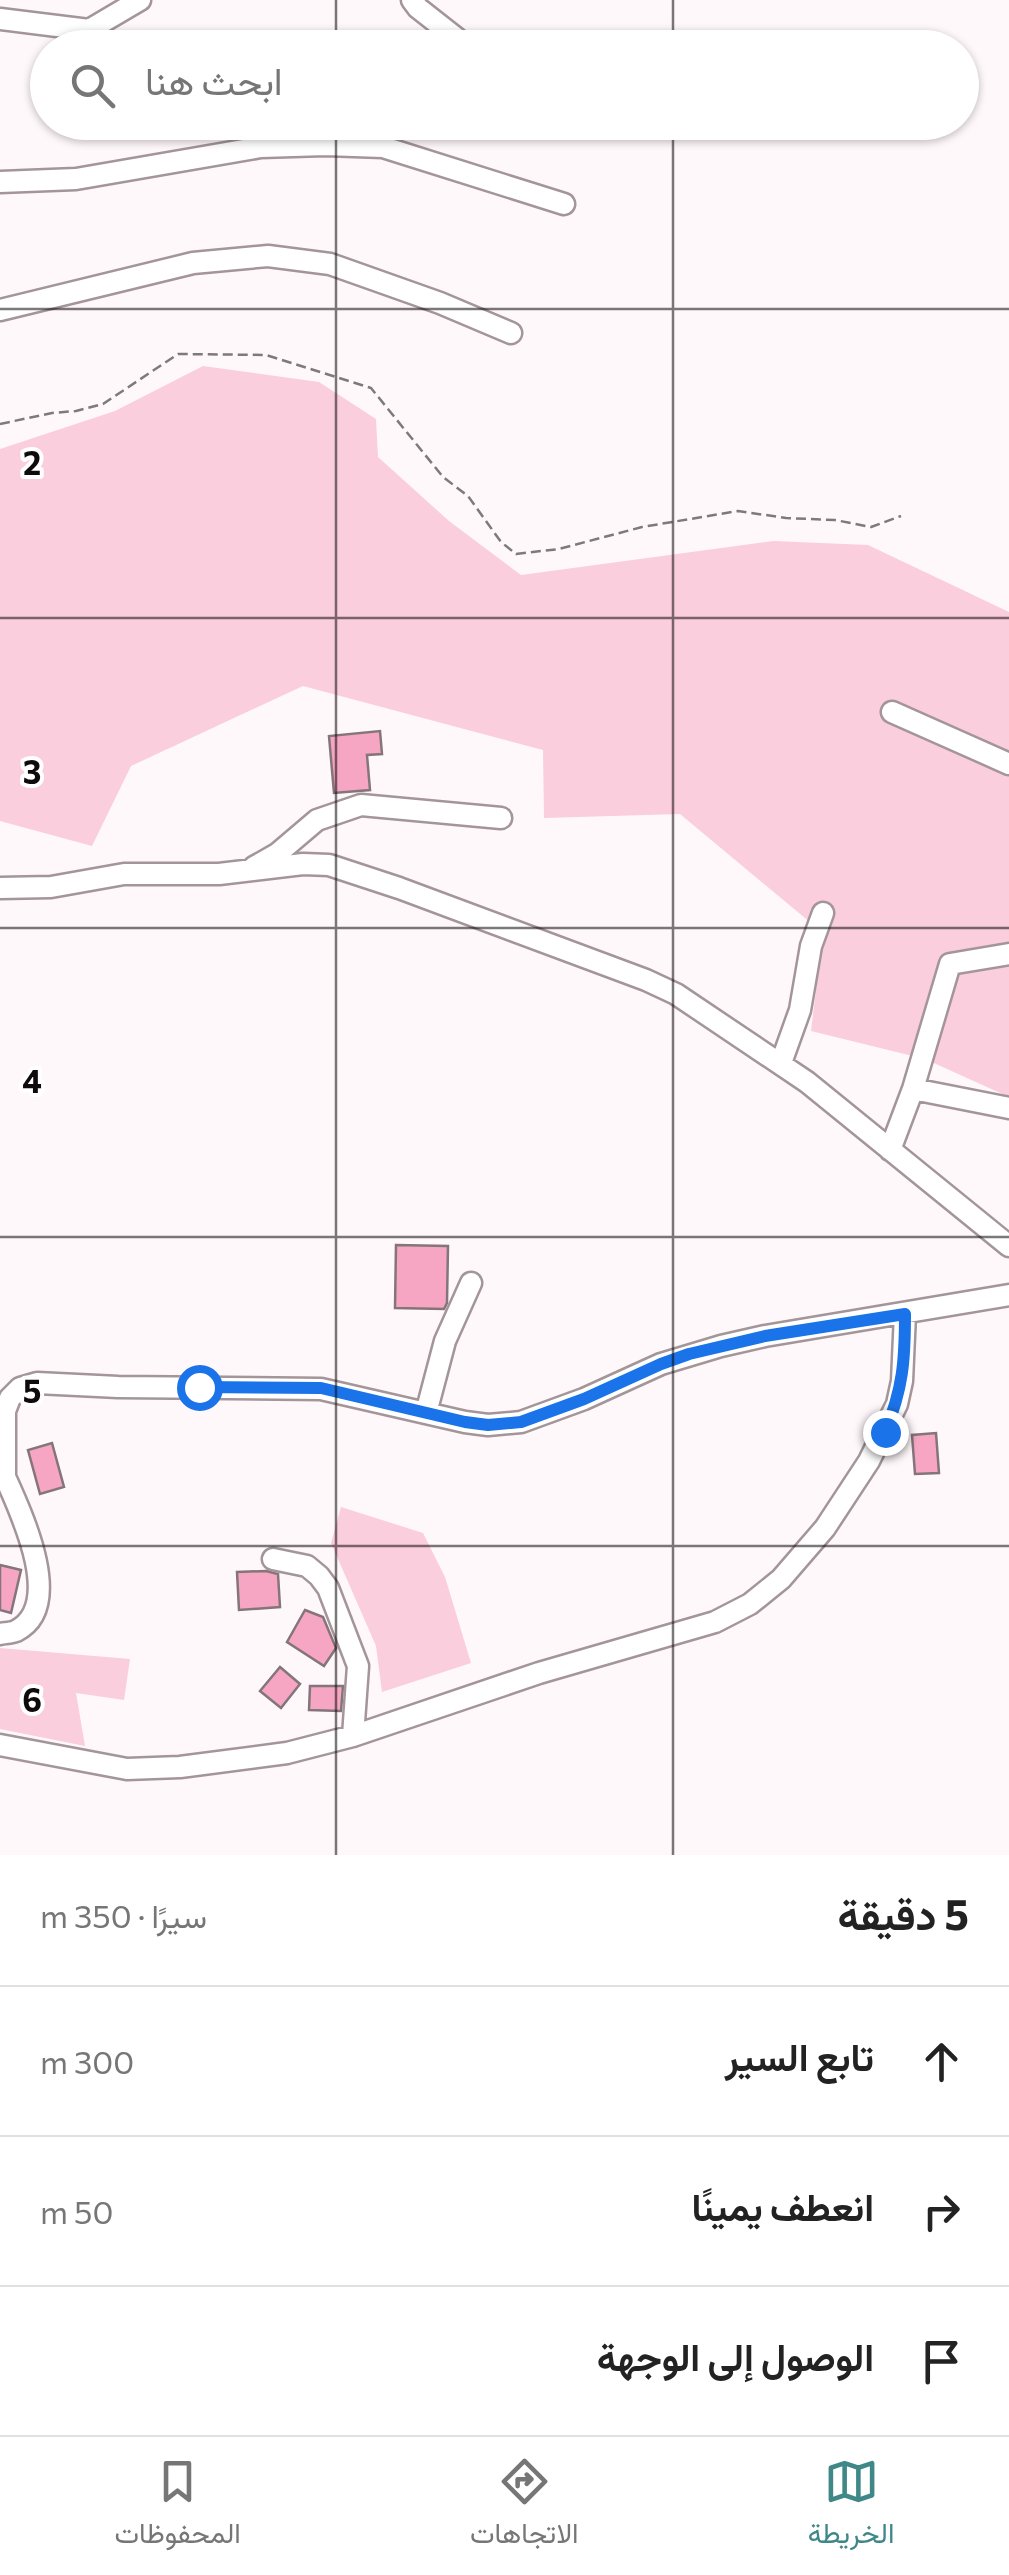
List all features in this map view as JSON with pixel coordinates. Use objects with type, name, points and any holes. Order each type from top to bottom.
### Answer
[{"type":"street","points":[[0,20],[89,30],[140,0]]},
{"type":"street","points":[[412,0],[446,30]]},
{"type":"street","points":[[0,182],[76,179],[262,147],[383,147],[564,204]]},
{"type":"street","points":[[0,310],[193,263],[268,256],[330,264],[440,302],[511,333]]},
{"type":"street","points":[[892,712],[1009,764]]},
{"type":"street","points":[[244,873],[277,854],[317,820],[361,805],[500,818]]},
{"type":"street","points":[[0,888],[51,886],[124,874],[244,873],[302,864],[330,865],[384,883],[676,994],[807,1082],[1009,1246]]},
{"type":"street","points":[[781,1064],[800,1010],[811,946],[823,913]]},
{"type":"street","points":[[890,1150],[913,1089],[950,964],[1009,954]]},
{"type":"street","points":[[913,1089],[1009,1108]]},
{"type":"street","points":[[426,1413],[445,1340],[471,1283]]},
{"type":"street","points":[[0,1634],[16,1631],[38,1602],[39,1576],[23,1520],[3,1472],[6,1411],[10,1398],[20,1388],[37,1383],[321,1388],[488,1425],[521,1422],[689,1354],[765,1336],[1009,1295]]},
{"type":"street","points":[[0,1745],[127,1769],[180,1767],[287,1753],[353,1736],[539,1673],[715,1622],[750,1604],[781,1579],[806,1553],[844,1500],[885,1432],[897,1404],[905,1314]]},
{"type":"street","points":[[273,1559],[307,1566],[328,1588],[358,1666],[353,1736]]},
{"type":"path","points":[[0,424],[103,404],[178,354],[266,355],[371,388],[443,477],[468,496],[501,542],[516,554],[560,549],[642,527],[738,511],[871,527],[901,516]]},
{"type":"shaded area","points":[[203,366],[319,382],[376,419],[378,457],[449,521],[521,575],[774,541],[868,545],[1009,612],[1009,1097],[925,1059],[811,1031],[823,933],[680,814],[544,818],[543,750],[303,686],[131,766],[92,846],[0,821],[0,449],[115,411]]},
{"type":"shaded area","points":[[341,1507],[423,1533],[445,1577],[471,1663],[382,1692],[376,1646],[331,1543]]},
{"type":"shaded area","points":[[0,1648],[130,1659],[124,1700],[76,1693],[85,1746],[0,1729]]},
{"type":"building","points":[[380,731],[382,754],[367,755],[370,790],[334,793],[329,736]]},
{"type":"building","points":[[396,1245],[448,1246],[444,1309],[395,1308]]},
{"type":"building","points":[[936,1433],[939,1473],[915,1474],[912,1435]]},
{"type":"building","points":[[52,1443],[64,1487],[40,1494],[28,1450]]},
{"type":"building","points":[[0,1565],[21,1570],[11,1613],[0,1610]]},
{"type":"building","points":[[237,1572],[278,1574],[280,1607],[239,1610]]},
{"type":"building","points":[[305,1610],[323,1617],[336,1648],[324,1666],[287,1642]]},
{"type":"building","points":[[280,1667],[300,1684],[281,1708],[260,1691]]},
{"type":"building","points":[[310,1686],[343,1686],[341,1711],[309,1710]]},
{"type":"route","points":[[199,1387],[321,1388],[465,1422],[521,1422],[689,1354],[765,1336],[905,1314],[902,1381],[885,1432]]}]
